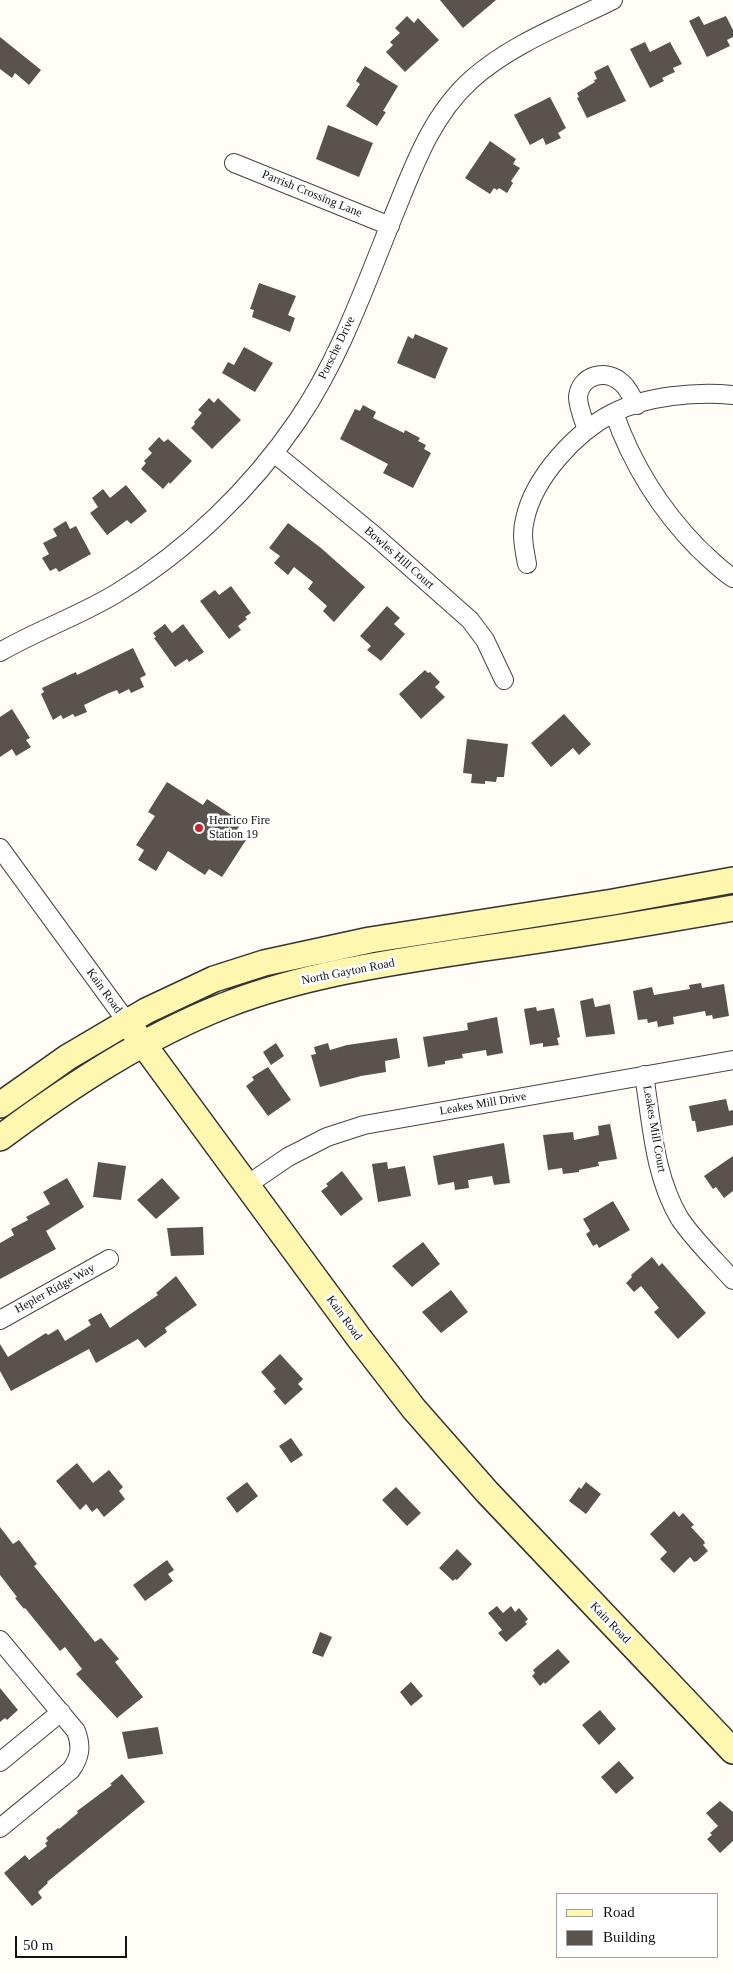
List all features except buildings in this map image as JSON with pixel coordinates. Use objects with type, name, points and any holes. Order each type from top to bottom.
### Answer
[{"type":"main road","points":[[0,1104],[68,1057],[127,1022],[214,979],[264,963],[370,940],[613,902],[733,880]]},
{"type":"main road","name":"North Gayton Road","points":[[0,1138],[68,1088],[144,1044],[224,1005],[294,983],[397,962],[733,908]]},
{"type":"main road","name":"Kain Road","points":[[127,1022],[359,1338],[445,1446],[569,1580],[733,1750]]},
{"type":"street","name":"Porsche Drive","points":[[0,652],[81,613],[156,568],[195,536],[234,500],[274,453],[298,419],[328,370],[352,319],[430,131],[450,103],[469,82],[500,58],[613,0]]},
{"type":"street","name":"Parrish Crossing Lane","points":[[234,163],[390,226]]},
{"type":"street","points":[[587,430],[578,399],[580,387],[587,379],[601,374],[613,376],[623,384],[637,405]]},
{"type":"street","points":[[527,564],[522,540],[525,518],[532,496],[553,463],[587,430],[614,413],[663,397],[717,393],[733,395]]},
{"type":"street","points":[[614,413],[644,480],[676,526],[721,571],[733,578]]},
{"type":"street","name":"Bowles Hill Court","points":[[274,453],[375,536],[470,620],[485,640],[504,680]]},
{"type":"street","name":"Kain Road","points":[[0,848],[127,1022]]},
{"type":"street","name":"Leakes Mill Drive","points":[[247,1185],[288,1157],[327,1137],[364,1125],[733,1060]]},
{"type":"street","name":"Leakes Mill Court","points":[[644,1075],[657,1163],[666,1191],[681,1219],[700,1245],[733,1280]]},
{"type":"street","name":"Hepler Ridge Way","points":[[0,1320],[109,1259]]},
{"type":"street","points":[[0,1640],[61,1712],[78,1736],[80,1751],[77,1761],[71,1770],[0,1828]]},
{"type":"street","points":[[0,1762],[61,1712]]},
{"type":"place","name":"Henrico Fire Station 19","points":[[199,828]]}]
